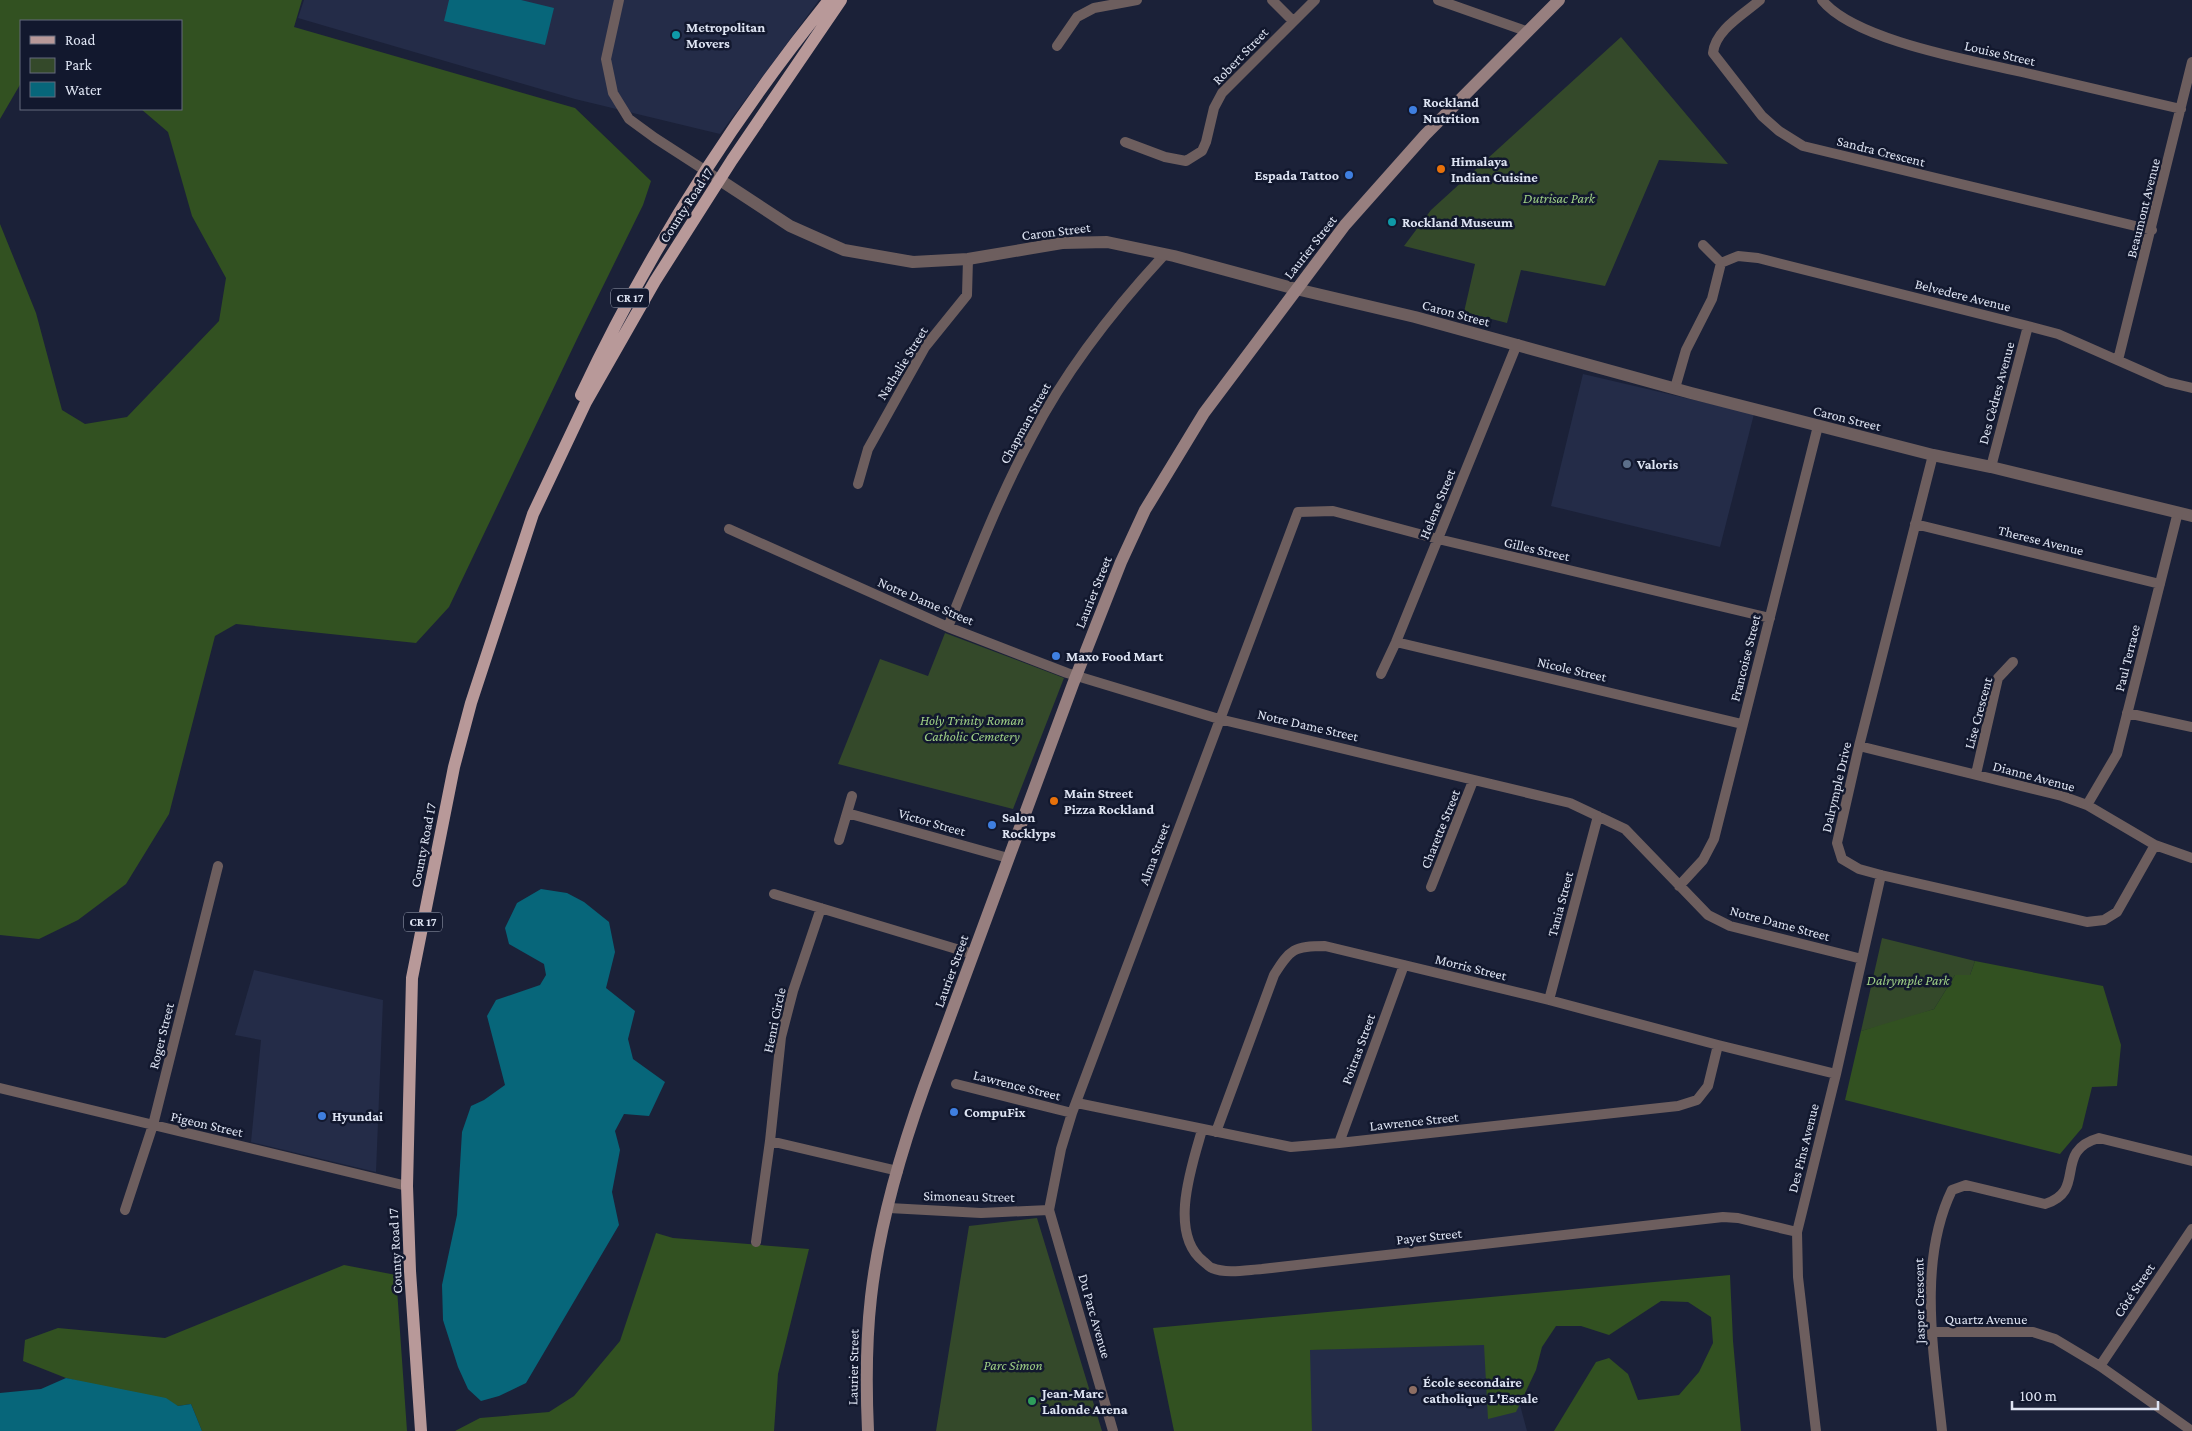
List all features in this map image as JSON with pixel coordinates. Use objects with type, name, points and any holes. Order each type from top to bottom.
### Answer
[{"type":"main road","name":"County Road 17","points":[[570,434],[579,400],[605,345],[657,248],[773,72],[829,0]]},
{"type":"main road","name":"County Road 17","points":[[421,1431],[410,1271],[407,1186],[412,978],[454,767],[490,640],[530,523],[570,434],[655,281],[840,0]]},
{"type":"main road","name":"Laurier Street","points":[[868,1431],[871,1300],[878,1256],[889,1208],[918,1103],[1077,675],[1121,562],[1145,510],[1204,413],[1296,289],[1360,208],[1425,135],[1526,31],[1559,0]]},
{"type":"street","points":[[619,0],[606,59],[613,93],[629,119],[720,180]]},
{"type":"street","points":[[1057,46],[1077,17],[1094,8],[1137,0]]},
{"type":"street","points":[[1272,0],[1293,21]]},
{"type":"street","name":"Robert Street","points":[[1125,142],[1165,157],[1186,161],[1202,151],[1214,108],[1222,93],[1315,0]]},
{"type":"street","points":[[1438,0],[1526,31]]},
{"type":"street","name":"Sandra Crescent","points":[[1760,0],[1720,35],[1714,44],[1713,53],[1762,116],[1779,131],[1802,146],[2152,230]]},
{"type":"street","name":"Louise Street","points":[[1822,0],[1847,20],[1874,33],[1931,51],[2181,109]]},
{"type":"street","name":"Beaumont Avenue","points":[[2118,360],[2152,230],[2192,62]]},
{"type":"street","name":"Caron Street","points":[[720,180],[790,226],[844,250],[913,262],[968,259],[1062,243],[1107,242],[1415,317],[1818,426],[2192,516]]},
{"type":"street","points":[[1675,388],[1686,350],[1712,299],[1721,263],[1703,245]]},
{"type":"street","name":"Chapman Street","points":[[948,627],[991,520],[1032,435],[1071,371],[1140,281],[1164,255]]},
{"type":"street","name":"Belvedere Avenue","points":[[1721,263],[1738,256],[1758,258],[2028,326],[2058,334],[2167,382],[2192,388]]},
{"type":"street","name":"Nathalie Street","points":[[858,484],[868,449],[925,347],[967,295],[968,259]]},
{"type":"street","name":"Des Cèdres Avenue","points":[[1991,467],[2028,326]]},
{"type":"street","name":"Helene Street","points":[[1381,674],[1396,642],[1517,344]]},
{"type":"street","name":"Francoise Street","points":[[1679,886],[1703,860],[1714,839],[1818,426]]},
{"type":"street","name":"Dalrymple Drive","points":[[1933,455],[1859,746],[1837,843],[1842,859],[1859,869],[1881,875],[2087,922],[2104,920],[2118,912],[2155,845]]},
{"type":"street","name":"Gilles Street","points":[[1298,512],[1334,511],[1438,539],[1770,618]]},
{"type":"street","name":"Alma Street","points":[[1049,1210],[1061,1149],[1072,1113],[1298,512]]},
{"type":"street","name":"Paul Terrace","points":[[2087,805],[2117,754],[2178,512]]},
{"type":"street","name":"Therese Avenue","points":[[1915,524],[2160,584]]},
{"type":"street","name":"Notre Dame Street","points":[[729,530],[948,627],[1077,675],[1219,719],[1347,748],[1473,781],[1570,803],[1625,829],[1708,915],[1730,926],[1862,958]]},
{"type":"street","name":"Nicole Street","points":[[1396,642],[1742,724]]},
{"type":"street","name":"Lise Crescent","points":[[1976,774],[1998,678],[2013,662]]},
{"type":"street","points":[[2127,714],[2192,727]]},
{"type":"street","name":"Dianne Avenue","points":[[1859,746],[2062,796],[2087,805],[2155,845],[2192,858]]},
{"type":"street","name":"Charette Street","points":[[1431,888],[1473,781]]},
{"type":"street","points":[[839,840],[852,796]]},
{"type":"street","name":"Victor Street","points":[[848,813],[1008,858]]},
{"type":"street","name":"Tania Street","points":[[1548,1000],[1598,816]]},
{"type":"street","name":"Roger Street","points":[[125,1210],[153,1125],[218,866]]},
{"type":"street","name":"Des Pins Avenue","points":[[1816,1431],[1798,1277],[1797,1232],[1836,1074],[1881,875]]},
{"type":"street","points":[[774,894],[973,954]]},
{"type":"street","name":"Henri Circle","points":[[756,1242],[770,1141],[781,1036],[793,991],[821,908]]},
{"type":"street","name":"Morris Street","points":[[1216,1132],[1274,975],[1285,956],[1302,946],[1325,946],[1548,1000],[1836,1074]]},
{"type":"street","name":"Poitras Street","points":[[1339,1143],[1404,965]]},
{"type":"street","name":"Lawrence Street","points":[[1077,1103],[1291,1147],[1339,1143],[1678,1106],[1697,1100],[1708,1086],[1718,1045]]},
{"type":"street","name":"Lawrence Street","points":[[956,1084],[1072,1113]]},
{"type":"street","name":"Pigeon Street","points":[[0,1088],[407,1186]]},
{"type":"street","name":"Payer Street","points":[[1202,1130],[1191,1168],[1184,1212],[1186,1234],[1195,1255],[1211,1268],[1234,1271],[1262,1269],[1722,1217],[1738,1218],[1797,1232]]},
{"type":"street","name":"Jasper Crescent","points":[[1942,1431],[1932,1332],[1932,1253],[1944,1206],[1952,1190],[1966,1185],[2045,1204],[2057,1200],[2065,1192],[2074,1157],[2079,1147],[2099,1138],[2192,1161]]},
{"type":"street","points":[[770,1141],[898,1171]]},
{"type":"street","name":"Simoneau Street","points":[[889,1208],[981,1213],[1049,1210]]},
{"type":"street","name":"Du Parc Avenue","points":[[1049,1210],[1113,1431]]},
{"type":"street","name":"Côté Street","points":[[2100,1366],[2192,1230]]},
{"type":"street","name":"Quartz Avenue","points":[[1932,1332],[2033,1332],[2055,1340],[2100,1366],[2192,1431]]},
{"type":"shaded area","points":[[304,0],[819,0],[720,134],[575,99],[298,18]]},
{"type":"shaded area","points":[[1583,374],[1754,414],[1720,547],[1551,506]]},
{"type":"shaded area","points":[[254,970],[383,1000],[376,1172],[251,1142],[261,1040],[235,1035]]},
{"type":"shaded area","name":"École secondaire catholique L'Escale","points":[[1503,1342],[1527,1431],[1312,1431],[1309,1350]]},
{"type":"green space","points":[[0,0],[302,0],[294,27],[575,108],[651,181],[643,205],[449,607],[416,643],[236,624],[215,636],[169,814],[126,884],[78,920],[39,939],[0,935],[0,224],[36,313],[62,410],[85,424],[127,417],[219,321],[226,278],[192,216],[168,132],[142,110],[182,110],[182,20],[20,20],[20,85],[0,119]]},
{"type":"green space","name":"Dutrisac Park","points":[[1621,37],[1728,164],[1659,160],[1605,286],[1521,270],[1507,323],[1464,312],[1475,264],[1404,246],[1431,210]]},
{"type":"green space","name":"Holy Trinity Roman Catholic Cemetery","points":[[945,633],[1064,678],[1013,809],[838,764],[880,659],[928,676]]},
{"type":"green space","name":"Dalrymple Park","points":[[1882,938],[1975,961],[1970,975],[1955,975],[1934,1009],[1861,1031]]},
{"type":"green space","points":[[1975,961],[2103,986],[2121,1045],[2117,1086],[2092,1087],[2082,1128],[2060,1154],[1845,1100],[1861,1031],[1934,1009],[1955,975],[1970,975]]},
{"type":"green space","name":"Parc Simon","points":[[1037,1218],[1102,1431],[936,1431],[969,1226]]},
{"type":"green space","points":[[656,1233],[673,1238],[809,1249],[778,1374],[774,1431],[455,1431],[480,1418],[549,1412],[574,1396],[620,1341]]},
{"type":"green space","points":[[344,1265],[396,1275],[407,1431],[202,1431],[191,1404],[178,1406],[66,1378],[23,1361],[25,1340],[58,1328],[165,1338]]},
{"type":"green space","points":[[1730,1275],[1733,1341],[1741,1431],[1554,1431],[1596,1362],[1609,1358],[1628,1374],[1638,1400],[1679,1395],[1699,1372],[1713,1343],[1711,1317],[1688,1302],[1661,1301],[1609,1335],[1581,1326],[1556,1326],[1542,1347],[1536,1370],[1516,1412],[1488,1419],[1484,1345],[1310,1350],[1312,1431],[1174,1431],[1153,1328]]},
{"type":"water","points":[[449,0],[521,0],[554,8],[545,45],[444,21]]},
{"type":"water","points":[[541,889],[567,893],[584,902],[609,922],[615,952],[606,988],[635,1011],[628,1039],[633,1059],[665,1082],[649,1116],[624,1114],[615,1131],[620,1150],[612,1192],[619,1225],[526,1383],[499,1396],[481,1401],[468,1389],[458,1367],[443,1320],[442,1285],[457,1215],[462,1132],[471,1106],[484,1100],[505,1085],[487,1016],[496,1000],[540,985],[546,975],[544,964],[509,944],[505,928],[517,903]]},
{"type":"water","points":[[66,1378],[166,1398],[178,1406],[191,1404],[202,1431],[0,1431],[0,1393],[41,1389]]},
{"type":"place","name":"Metropolitan Movers","points":[[676,35]]},
{"type":"place","name":"Rockland Nutrition","points":[[1413,110]]},
{"type":"place","name":"Himalaya Indian Cuisine","points":[[1441,169]]},
{"type":"place","name":"Espada Tattoo","points":[[1349,175]]},
{"type":"place","name":"Rockland Museum","points":[[1392,222]]},
{"type":"place","name":"Valoris","points":[[1627,464]]},
{"type":"place","name":"Maxo Food Mart","points":[[1056,656]]},
{"type":"place","name":"Main Street Pizza Rockland","points":[[1054,801]]},
{"type":"place","name":"Salon Rocklyps","points":[[992,825]]},
{"type":"place","name":"CompuFix","points":[[954,1112]]},
{"type":"place","name":"Hyundai","points":[[322,1116]]},
{"type":"place","name":"École secondaire catholique L'Escale","points":[[1413,1390]]},
{"type":"place","name":"Jean-Marc Lalonde Arena","points":[[1032,1401]]}]
